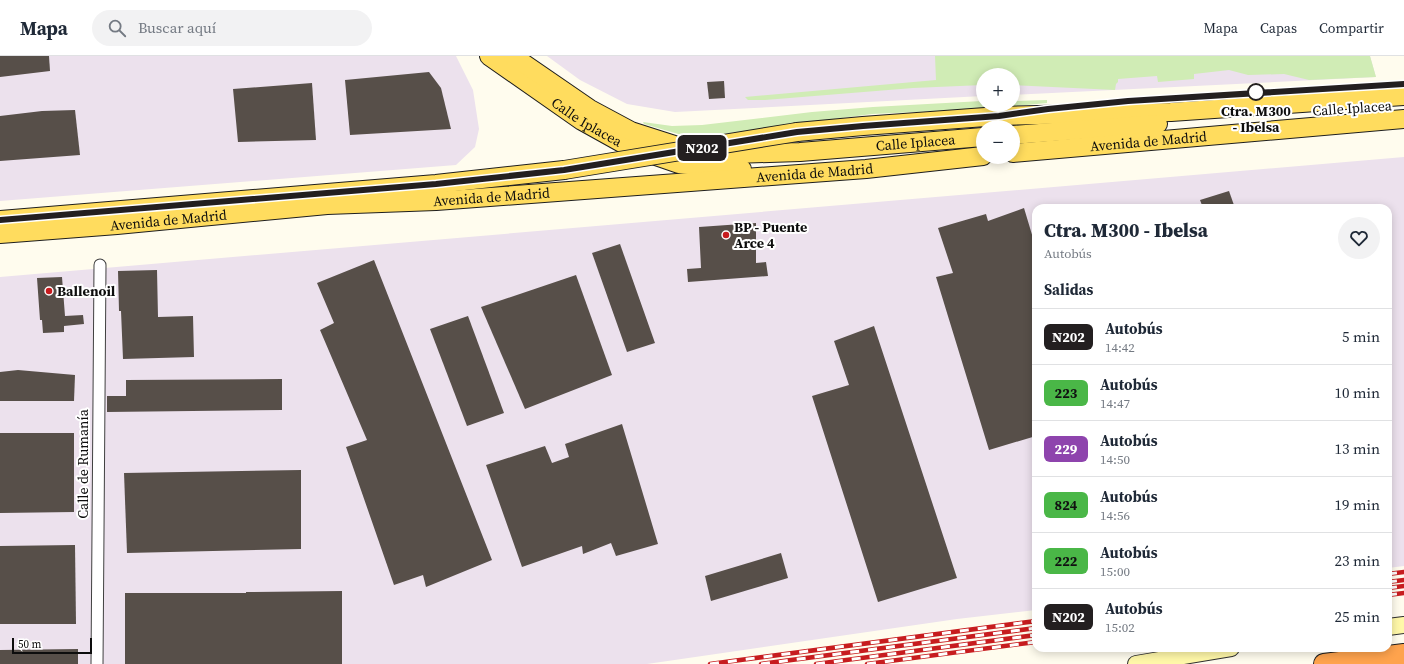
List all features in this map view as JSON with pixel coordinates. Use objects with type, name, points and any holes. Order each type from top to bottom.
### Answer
[{"type":"highway","points":[[1392,651],[1404,648]]},
{"type":"highway","points":[[1369,658],[1390,652]]},
{"type":"highway","points":[[1324,664],[1404,654]]},
{"type":"main road","name":"Calle Iplacea","points":[[489,56],[582,121],[627,146],[679,164],[731,169],[976,155]]},
{"type":"main road","name":"Calle Iplacea","points":[[513,56],[590,109],[631,131],[684,148],[734,154],[792,152],[976,138]]},
{"type":"main road","name":"Avenida de Madrid","points":[[0,220],[436,184],[564,170],[797,132],[863,126],[999,116],[1171,112],[1404,96]]},
{"type":"main road","points":[[999,116],[1048,109],[1128,101]]},
{"type":"main road","name":"Calle Iplacea","points":[[1020,134],[1404,104]]},
{"type":"main road","name":"Avenida de Madrid","points":[[1020,152],[1404,119]]},
{"type":"main road","name":"Avenida de Madrid","points":[[0,234],[116,225],[327,205],[444,200],[859,170],[976,156]]},
{"type":"street","name":"Calle de Rumanía","points":[[97,664],[100,265]]},
{"type":"street","points":[[1392,626],[1404,625]]},
{"type":"street","points":[[1136,664],[1207,652]]},
{"type":"shaded area","points":[[0,56],[456,56],[473,90],[479,129],[475,147],[456,165],[0,201]]},
{"type":"shaded area","points":[[547,56],[1370,56],[1376,77],[1020,95],[1020,68],[976,68],[976,96],[675,112],[627,104],[580,80]]},
{"type":"shaded area","points":[[1404,157],[1404,566],[1392,568],[1392,204],[1032,204],[1032,610],[957,619],[647,664],[0,664],[0,277]]},
{"type":"green space","points":[[935,56],[1370,56],[1376,77],[1309,80],[1284,74],[1248,75],[1229,70],[1194,74],[1194,79],[1158,82],[1157,76],[1118,79],[1115,90],[1020,85],[1020,68],[976,68],[976,85],[913,88],[765,100],[748,100],[745,97],[936,80]]},
{"type":"green space","points":[[1047,100],[1047,103],[1020,106],[1020,101]]},
{"type":"green space","points":[[976,101],[976,109],[872,114],[692,138],[644,124],[643,122],[672,126],[702,125],[812,112]]},
{"type":"building","points":[[0,56],[49,56],[50,71],[0,77]]},
{"type":"building","points":[[429,72],[441,88],[451,129],[350,135],[345,80]]},
{"type":"building","points":[[724,81],[725,98],[709,99],[707,82]]},
{"type":"building","points":[[312,83],[316,140],[238,142],[233,89]]},
{"type":"building","points":[[75,110],[80,155],[0,161],[0,116],[42,111]]},
{"type":"building","points":[[1229,191],[1234,204],[1202,204],[1200,200]]},
{"type":"building","points":[[1024,208],[1032,235],[1032,437],[989,450],[936,277],[953,273],[938,228],[986,214],[988,221]]},
{"type":"building","points":[[756,223],[756,263],[766,262],[768,276],[688,282],[687,269],[701,268],[699,227]]},
{"type":"building","points":[[620,244],[655,343],[627,352],[592,253]]},
{"type":"building","points":[[374,260],[492,560],[426,587],[423,575],[394,585],[346,447],[367,440],[320,330],[334,323],[317,283]]},
{"type":"building","points":[[157,270],[158,317],[193,316],[194,357],[123,359],[121,311],[119,311],[118,271]]},
{"type":"building","points":[[576,275],[612,375],[525,409],[481,307]]},
{"type":"building","points":[[62,277],[65,316],[83,315],[84,324],[64,326],[64,332],[43,333],[42,320],[40,320],[37,278]]},
{"type":"building","points":[[468,316],[504,413],[467,426],[430,329]]},
{"type":"building","points":[[874,326],[957,578],[878,602],[812,396],[849,385],[834,341]]},
{"type":"building","points":[[18,370],[75,375],[74,401],[0,401],[0,372]]},
{"type":"building","points":[[282,379],[282,410],[107,412],[107,396],[126,396],[126,380]]},
{"type":"building","points":[[622,424],[658,544],[616,556],[611,543],[583,554],[582,546],[522,567],[486,465],[545,446],[552,463],[569,457],[565,444]]},
{"type":"building","points":[[0,433],[74,433],[74,512],[0,513]]},
{"type":"building","points":[[301,470],[301,549],[127,553],[124,473]]},
{"type":"building","points":[[75,545],[76,624],[0,624],[0,546]]},
{"type":"building","points":[[781,553],[788,578],[711,601],[705,576]]},
{"type":"building","points":[[342,591],[342,664],[125,664],[125,593]]},
{"type":"building","points":[[78,649],[78,664],[0,664],[0,650]]},
{"type":"railway","points":[[1392,574],[1404,572]]},
{"type":"railway","points":[[1392,582],[1404,580]]},
{"type":"railway","points":[[1392,588],[1404,586]]},
{"type":"railway","points":[[1392,594],[1404,593]]},
{"type":"railway","points":[[710,664],[1032,622]]},
{"type":"railway","points":[[761,664],[1032,629]]},
{"type":"railway","points":[[816,664],[1032,636]]},
{"type":"railway","points":[[867,664],[1032,643]]},
{"type":"bus line","name":"N202","points":[[0,220],[436,184],[564,170],[797,132],[999,116],[1048,109],[1128,101],[1404,84]]},
{"type":"place","name":"Ctra. M300 - Ibelsa","points":[[1256,92]]},
{"type":"place","name":"BP - Puente Arce 4","points":[[726,235]]},
{"type":"place","name":"Ballenoil","points":[[49,291]]}]
